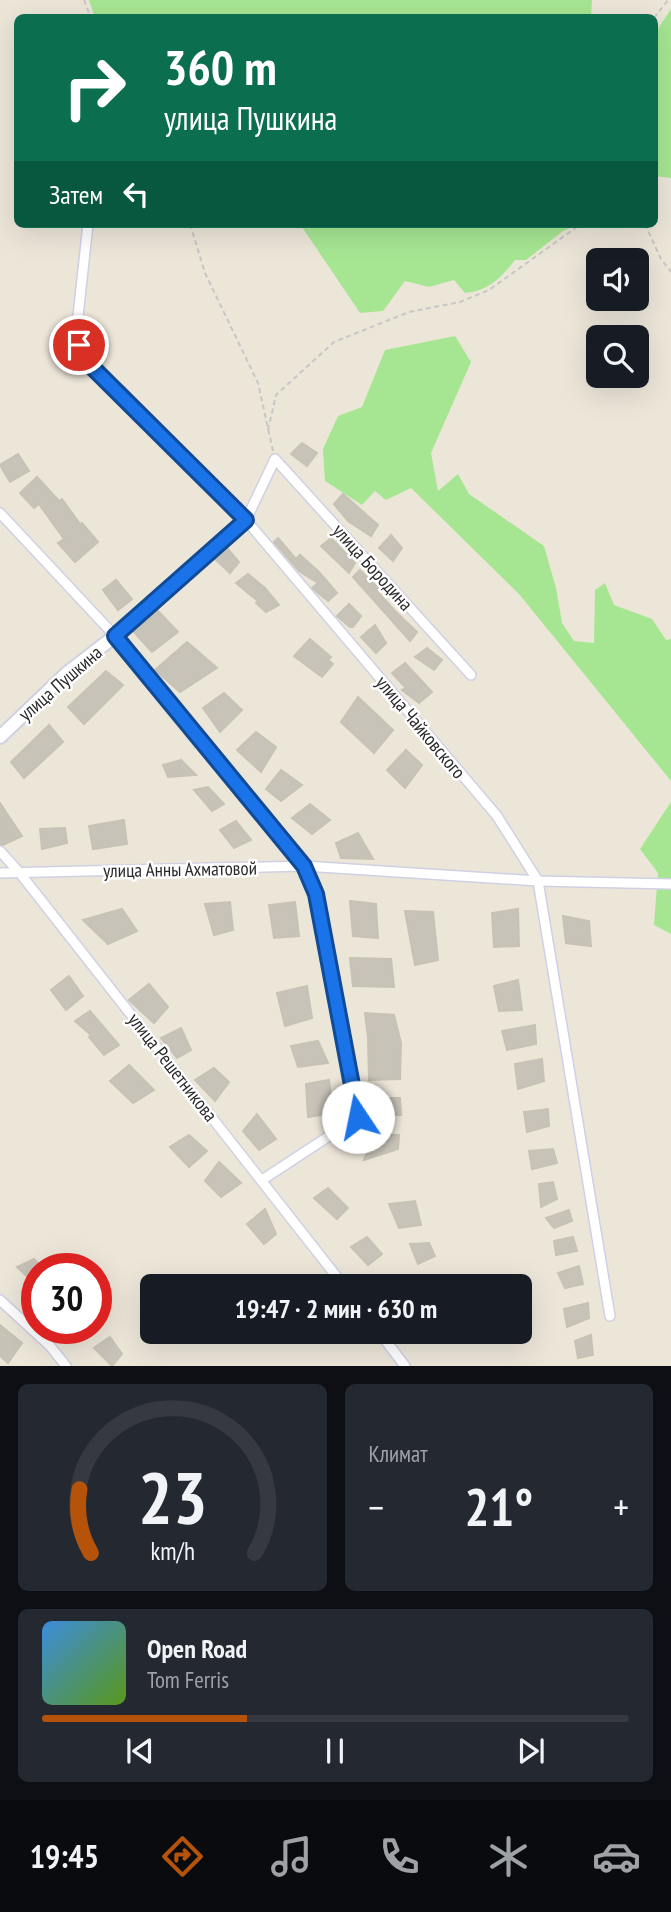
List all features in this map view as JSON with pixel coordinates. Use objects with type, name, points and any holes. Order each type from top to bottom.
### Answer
[{"type":"street","name":"улица Чайковского","points":[[88,228],[78,316],[79,345],[89,364],[246,520],[496,816],[538,881],[610,1316]]},
{"type":"street","points":[[246,520],[275,458]]},
{"type":"street","name":"улица Бородина","points":[[275,458],[471,675]]},
{"type":"street","points":[[0,513],[115,636],[304,866],[316,894],[358,1117],[262,1180]]},
{"type":"street","name":"улица Пушкина","points":[[0,737],[67,673],[115,636],[246,520]]},
{"type":"street","name":"улица Решетникова","points":[[0,850],[335,1274]]},
{"type":"street","name":"улица Анны Ахматовой","points":[[0,873],[304,866],[538,881],[671,884]]},
{"type":"street","points":[[0,1300],[50,1346],[66,1366]]},
{"type":"street","points":[[388,1344],[405,1366]]},
{"type":"path","points":[[657,14],[668,0]]},
{"type":"path","points":[[191,228],[205,273],[258,383],[275,458]]},
{"type":"path","points":[[268,430],[276,395],[334,342],[410,312],[460,302],[489,290],[575,228]]},
{"type":"path","points":[[647,228],[661,259],[671,272]]},
{"type":"green space","points":[[89,0],[592,0],[591,14],[94,14]]},
{"type":"green space","points":[[671,9],[671,178],[658,176],[658,28]]},
{"type":"green space","points":[[303,228],[570,228],[526,260],[515,260],[499,278],[481,290],[465,293],[454,280],[429,287],[405,281],[383,311],[360,313]]},
{"type":"green space","points":[[455,336],[471,362],[431,453],[438,491],[458,474],[469,494],[544,546],[556,588],[562,623],[574,641],[594,643],[595,590],[605,583],[614,605],[652,619],[666,640],[671,639],[671,781],[519,594],[411,488],[386,500],[375,491],[362,505],[325,481],[323,449],[338,416],[362,407],[385,350]]},
{"type":"green space","points":[[671,802],[671,934],[654,925],[658,873],[640,849]]},
{"type":"building","points":[[302,443],[317,453],[307,466],[291,454]]},
{"type":"building","points":[[18,454],[29,471],[10,482],[0,465]]},
{"type":"building","points":[[37,477],[59,501],[62,499],[80,524],[82,523],[98,542],[75,562],[58,543],[64,539],[39,504],[34,508],[20,493]]},
{"type":"building","points":[[343,494],[378,525],[371,536],[348,521],[334,504]]},
{"type":"building","points":[[391,535],[402,548],[393,561],[379,548]]},
{"type":"building","points":[[278,538],[296,559],[300,555],[319,572],[337,593],[328,601],[312,588],[318,583],[299,571],[274,542]]},
{"type":"building","points":[[331,538],[355,563],[349,573],[321,546]]},
{"type":"building","points":[[227,548],[239,562],[230,573],[215,559]]},
{"type":"building","points":[[360,570],[417,632],[410,641],[353,577]]},
{"type":"building","points":[[248,574],[265,588],[279,605],[266,612],[256,603],[258,601],[236,583]]},
{"type":"building","points":[[116,580],[132,599],[118,610],[103,590]]},
{"type":"building","points":[[349,604],[361,616],[353,627],[337,616]]},
{"type":"building","points":[[157,610],[178,632],[152,652],[133,631]]},
{"type":"building","points":[[375,625],[386,643],[376,653],[361,637]]},
{"type":"building","points":[[310,639],[331,657],[328,660],[333,664],[322,677],[294,656]]},
{"type":"building","points":[[187,642],[217,668],[180,692],[155,670]]},
{"type":"building","points":[[427,648],[442,660],[434,670],[415,657]]},
{"type":"building","points":[[405,663],[432,692],[419,703],[402,690],[406,688],[392,673]]},
{"type":"building","points":[[106,671],[123,685],[84,724],[68,707]]},
{"type":"building","points":[[224,693],[242,710],[220,732],[203,708]]},
{"type":"building","points":[[358,697],[393,730],[374,753],[341,722]]},
{"type":"building","points":[[49,725],[63,742],[24,778],[11,762]]},
{"type":"building","points":[[256,732],[276,747],[261,772],[237,750]]},
{"type":"building","points":[[406,750],[422,765],[405,788],[387,770]]},
{"type":"building","points":[[181,760],[196,775],[168,777],[163,765]]},
{"type":"building","points":[[281,770],[302,785],[281,801],[266,789]]},
{"type":"building","points":[[208,787],[224,804],[212,811],[194,790]]},
{"type":"building","points":[[0,803],[22,836],[3,845],[0,844]]},
{"type":"building","points":[[310,804],[330,820],[312,834],[292,818]]},
{"type":"building","points":[[124,820],[127,844],[93,849],[89,826]]},
{"type":"building","points":[[236,821],[251,840],[234,848],[220,830]]},
{"type":"building","points":[[65,828],[67,843],[42,849],[40,829]]},
{"type":"building","points":[[358,833],[373,859],[341,858],[336,843]]},
{"type":"building","points":[[350,901],[376,904],[378,938],[353,936]]},
{"type":"building","points":[[230,902],[233,930],[214,935],[205,904]]},
{"type":"building","points":[[295,902],[299,936],[274,938],[269,905]]},
{"type":"building","points":[[122,909],[137,931],[108,944],[83,920]]},
{"type":"building","points":[[518,909],[519,946],[494,947],[492,913]]},
{"type":"building","points":[[405,911],[433,912],[438,960],[415,965]]},
{"type":"building","points":[[563,916],[589,921],[591,946],[566,943]]},
{"type":"building","points":[[350,958],[391,959],[394,987],[353,986]]},
{"type":"building","points":[[69,976],[83,996],[66,1010],[51,990]]},
{"type":"building","points":[[518,980],[522,1010],[499,1011],[494,986]]},
{"type":"building","points":[[149,984],[168,1007],[154,1023],[129,1000]]},
{"type":"building","points":[[307,986],[312,1018],[285,1026],[277,993]]},
{"type":"building","points":[[90,1011],[119,1045],[104,1055],[89,1037],[91,1035],[75,1021]]},
{"type":"building","points":[[365,1013],[394,1015],[401,1043],[400,1079],[369,1080]]},
{"type":"building","points":[[535,1025],[536,1044],[507,1050],[502,1031]]},
{"type":"building","points":[[181,1028],[191,1050],[177,1058],[161,1038]]},
{"type":"building","points":[[318,1041],[328,1063],[298,1067],[291,1046]]},
{"type":"building","points":[[542,1059],[544,1081],[518,1089],[515,1064]]},
{"type":"building","points":[[129,1065],[154,1090],[133,1103],[110,1081]]},
{"type":"building","points":[[214,1068],[229,1082],[215,1101],[195,1080]]},
{"type":"building","points":[[329,1080],[333,1113],[308,1117],[306,1084]]},
{"type":"building","points":[[376,1098],[400,1098],[401,1115],[375,1116]]},
{"type":"building","points":[[548,1109],[549,1126],[527,1132],[524,1112]]},
{"type":"building","points":[[257,1114],[276,1139],[259,1150],[243,1131]]},
{"type":"building","points":[[374,1134],[399,1135],[398,1149],[364,1160]]},
{"type":"building","points":[[189,1135],[207,1151],[189,1167],[170,1147]]},
{"type":"building","points":[[553,1149],[557,1163],[532,1169],[529,1151]]},
{"type":"building","points":[[219,1162],[241,1183],[221,1197],[205,1181]]},
{"type":"building","points":[[553,1182],[557,1199],[541,1207],[539,1184]]},
{"type":"building","points":[[328,1188],[348,1208],[337,1219],[314,1198]]},
{"type":"building","points":[[415,1201],[421,1225],[399,1228],[389,1204]]},
{"type":"building","points":[[265,1209],[276,1234],[264,1244],[247,1224]]},
{"type":"building","points":[[569,1210],[572,1221],[554,1228],[546,1218]]},
{"type":"building","points":[[367,1237],[382,1254],[368,1265],[351,1247]]},
{"type":"building","points":[[573,1237],[577,1251],[556,1255],[554,1241]]},
{"type":"building","points":[[429,1243],[435,1256],[418,1264],[410,1244]]},
{"type":"building","points":[[579,1266],[583,1284],[565,1288],[558,1273]]},
{"type":"building","points":[[588,1303],[589,1318],[567,1327],[564,1309]]},
{"type":"building","points":[[0,1325],[21,1344],[8,1363],[0,1356]]},
{"type":"building","points":[[591,1335],[593,1355],[578,1358],[575,1341]]},
{"type":"building","points":[[112,1340],[122,1354],[112,1366],[94,1348],[100,1344],[112,1344]]},
{"type":"route","points":[[79,345],[89,364],[246,520],[115,636],[304,866],[316,894],[358,1117]]}]
